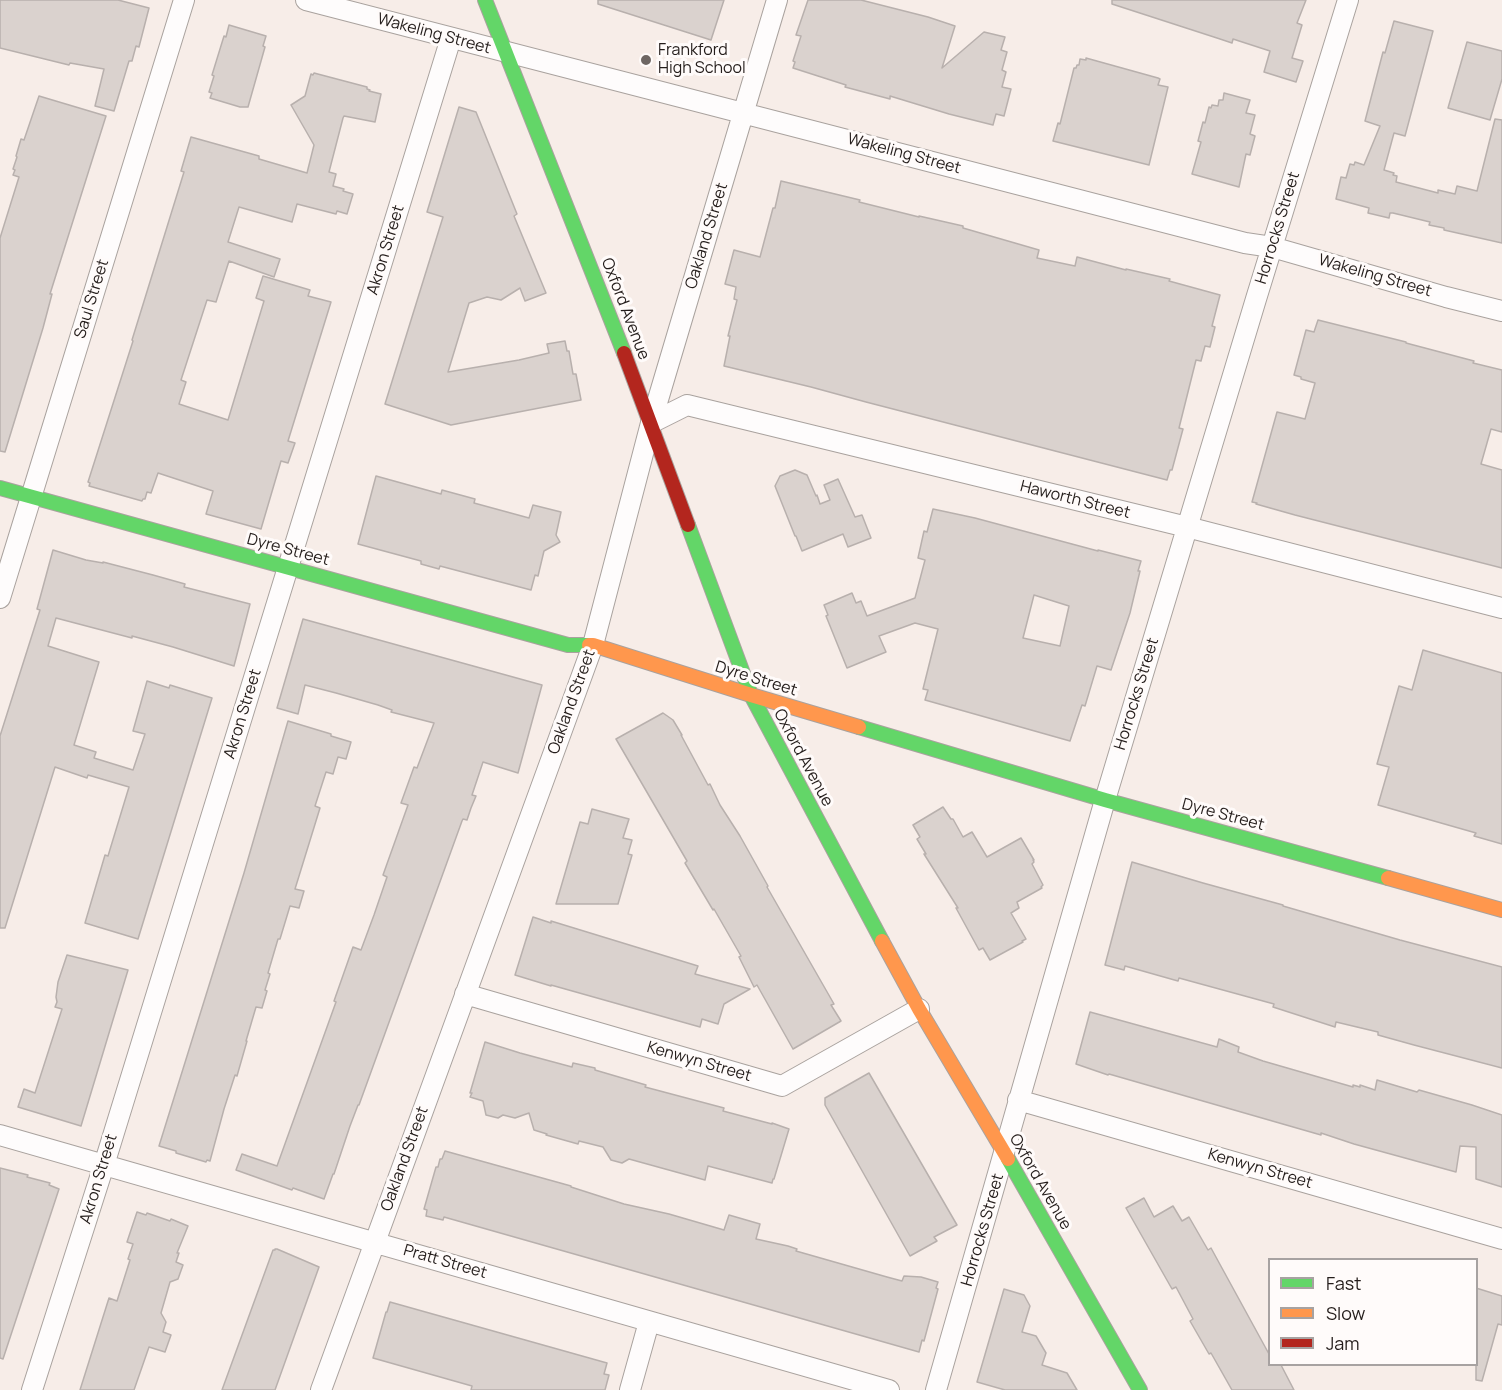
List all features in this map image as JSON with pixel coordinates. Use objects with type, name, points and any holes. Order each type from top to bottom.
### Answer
[{"type":"street","name":"Saul Street","points":[[0,598],[184,0]]},
{"type":"street","name":"Wakeling Street","points":[[306,0],[1245,243],[1272,247],[1502,311]]},
{"type":"street","name":"Oxford Avenue","points":[[485,0],[651,423],[751,695],[919,1009],[1140,1390]]},
{"type":"street","name":"Oakland Street","points":[[321,1390],[593,645],[651,423],[777,0]]},
{"type":"street","name":"Horrocks Street","points":[[936,1390],[1105,800],[1348,0]]},
{"type":"street","name":"Akron Street","points":[[32,1390],[104,1165],[451,38]]},
{"type":"street","name":"Haworth Street","points":[[651,423],[687,405],[1187,527],[1502,608]]},
{"type":"street","name":"Dyre Street","points":[[0,488],[567,645],[593,645],[751,695],[1105,800],[1502,910]]},
{"type":"street","name":"Kenwyn Street","points":[[465,994],[782,1086],[919,1009]]},
{"type":"street","name":"Kenwyn Street","points":[[1018,1100],[1502,1239]]},
{"type":"street","name":"Pratt Street","points":[[0,1135],[889,1390]]},
{"type":"street","points":[[630,1390],[649,1322]]},
{"type":"building","points":[[0,0],[118,0],[149,8],[139,47],[136,46],[132,61],[129,61],[114,111],[95,106],[104,69],[70,63],[69,65],[0,48]]},
{"type":"building","points":[[598,0],[724,0],[711,40],[598,4]]},
{"type":"building","points":[[808,0],[861,0],[955,26],[942,68],[984,32],[1005,37],[1001,50],[1007,52],[1002,70],[1006,72],[1002,87],[1011,89],[1004,116],[996,114],[993,125],[890,96],[890,99],[845,87],[846,85],[793,68],[801,36],[796,35]]},
{"type":"building","points":[[1112,0],[1306,0],[1297,23],[1302,25],[1292,58],[1303,61],[1296,82],[1264,72],[1270,51],[1233,39],[1232,43],[1112,4]]},
{"type":"building","points":[[1394,21],[1433,31],[1405,136],[1394,133],[1384,170],[1397,176],[1396,182],[1438,193],[1438,190],[1455,194],[1457,186],[1477,191],[1495,119],[1502,120],[1502,243],[1444,230],[1444,228],[1429,225],[1430,222],[1393,213],[1390,213],[1389,218],[1368,213],[1369,208],[1336,199],[1341,177],[1346,178],[1350,164],[1354,165],[1355,162],[1364,165],[1380,126],[1365,121],[1383,52],[1385,53]]},
{"type":"building","points":[[229,25],[266,36],[248,107],[240,107],[210,98],[212,93],[209,92],[214,76],[212,75]]},
{"type":"building","points":[[1467,42],[1502,51],[1502,79],[1490,120],[1448,108]]},
{"type":"building","points":[[1086,58],[1158,78],[1160,79],[1158,85],[1168,87],[1149,165],[1053,141],[1058,123],[1060,124],[1074,68],[1079,65],[1080,59],[1086,60]]},
{"type":"building","points":[[311,74],[367,87],[369,91],[381,94],[375,122],[344,116],[343,118],[329,172],[336,174],[333,186],[353,194],[347,214],[337,211],[336,214],[297,204],[292,222],[239,207],[228,242],[280,259],[274,277],[229,261],[216,302],[207,300],[181,380],[186,382],[179,404],[228,420],[264,301],[256,298],[263,276],[310,290],[308,296],[331,302],[288,441],[295,443],[288,463],[281,461],[261,529],[206,514],[213,491],[158,473],[151,493],[147,492],[142,501],[89,486],[88,482],[184,172],[181,171],[191,137],[259,156],[259,159],[307,173],[314,145],[291,105],[305,96]]},
{"type":"building","points":[[1224,93],[1250,100],[1246,113],[1255,115],[1250,134],[1255,136],[1250,155],[1246,154],[1239,187],[1192,174],[1201,142],[1198,141],[1203,122],[1205,123],[1209,107],[1218,106],[1219,100],[1223,100]]},
{"type":"building","points":[[39,96],[106,116],[50,294],[52,294],[43,328],[5,452],[0,451],[0,238],[19,177],[13,175],[16,156]]},
{"type":"building","points":[[459,107],[476,112],[517,214],[514,216],[546,293],[525,301],[520,288],[501,300],[487,297],[469,303],[448,372],[549,353],[547,344],[565,341],[573,374],[576,374],[581,400],[451,425],[385,404],[443,217],[427,212]]},
{"type":"building","points":[[781,181],[919,217],[963,226],[963,228],[1039,250],[1037,258],[1075,266],[1077,257],[1170,279],[1169,281],[1220,295],[1212,326],[1215,327],[1210,347],[1205,346],[1201,361],[1196,360],[1179,428],[1183,429],[1167,480],[724,366],[730,336],[728,336],[737,300],[734,299],[736,287],[725,284],[734,250],[760,257]]},
{"type":"building","points":[[1318,320],[1406,342],[1502,370],[1502,432],[1491,429],[1481,464],[1502,470],[1502,568],[1252,502],[1277,412],[1305,419],[1315,383],[1294,375],[1306,330],[1314,332]]},
{"type":"building","points":[[795,470],[807,475],[820,504],[830,500],[824,485],[838,479],[855,517],[862,515],[871,538],[848,547],[843,534],[802,551],[775,486],[780,476]]},
{"type":"building","points":[[376,476],[441,494],[442,490],[475,499],[474,503],[529,518],[533,505],[561,512],[556,535],[560,542],[544,551],[538,576],[535,575],[531,590],[440,566],[439,569],[421,564],[421,561],[358,544]]},
{"type":"building","points":[[933,509],[1141,561],[1130,613],[1111,670],[1097,666],[1085,706],[1082,705],[1070,741],[925,700],[928,690],[923,689],[938,629],[915,623],[879,636],[886,652],[847,668],[826,616],[828,615],[824,605],[852,593],[856,603],[861,601],[867,616],[915,598],[925,560],[918,558],[924,531],[927,532]],"holes":[[[1034,595],[1069,606],[1060,646],[1023,638]]]},
{"type":"building","points":[[53,550],[153,575],[185,584],[184,587],[250,604],[234,666],[173,647],[56,618],[48,646],[99,662],[74,745],[96,752],[94,758],[133,770],[145,734],[133,731],[147,681],[169,688],[170,685],[212,698],[138,939],[85,923],[105,855],[108,856],[129,787],[88,775],[87,778],[55,767],[5,928],[0,928],[0,736],[40,610],[37,609]]},
{"type":"building","points":[[303,619],[542,685],[518,773],[483,762],[472,795],[476,796],[467,820],[462,821],[324,1199],[236,1170],[242,1154],[277,1166],[336,1002],[334,1001],[353,947],[361,950],[374,915],[387,877],[383,875],[408,805],[401,803],[434,723],[305,685],[298,714],[277,708]]},
{"type":"building","points":[[1423,650],[1502,673],[1502,844],[1474,836],[1476,833],[1378,805],[1389,767],[1377,764],[1399,686],[1412,690]]},
{"type":"building","points":[[663,713],[673,720],[682,735],[708,785],[710,784],[720,805],[740,836],[834,1004],[831,1005],[841,1021],[793,1049],[757,985],[754,987],[739,957],[741,956],[685,863],[687,861],[616,739]]},
{"type":"building","points":[[288,721],[351,742],[346,759],[338,757],[333,774],[326,772],[315,806],[320,808],[295,889],[304,891],[299,908],[290,906],[268,973],[270,974],[262,1008],[256,1007],[210,1161],[206,1162],[159,1146],[244,873]]},
{"type":"building","points":[[943,807],[963,837],[972,832],[987,857],[1021,838],[1034,860],[1032,864],[1043,885],[1042,888],[1017,902],[1019,908],[1011,913],[1026,939],[990,960],[983,948],[979,950],[956,908],[958,908],[917,839],[920,837],[913,825]]},
{"type":"building","points":[[592,809],[629,819],[623,838],[632,840],[628,854],[632,855],[618,904],[556,904],[580,822],[588,824]]},
{"type":"building","points":[[1132,862],[1400,940],[1502,967],[1502,1068],[1378,1035],[1378,1032],[1336,1022],[1335,1027],[1273,1007],[1274,1004],[1179,978],[1178,981],[1125,966],[1124,970],[1105,965]]},
{"type":"building","points":[[533,917],[698,966],[695,974],[750,989],[724,1004],[718,1024],[702,1019],[700,1027],[515,975]]},
{"type":"building","points":[[67,955],[128,970],[81,1126],[18,1107],[24,1089],[35,1093],[62,1009],[55,1007],[58,982]]},
{"type":"building","points":[[1090,1012],[1217,1047],[1219,1039],[1239,1047],[1238,1052],[1263,1061],[1353,1087],[1353,1085],[1360,1087],[1360,1085],[1375,1090],[1377,1080],[1502,1115],[1502,1187],[1476,1179],[1476,1147],[1460,1146],[1456,1172],[1108,1075],[1076,1064]]},
{"type":"building","points":[[485,1042],[572,1067],[573,1063],[595,1068],[595,1070],[646,1085],[645,1087],[724,1108],[723,1111],[789,1129],[774,1179],[772,1183],[708,1166],[705,1180],[629,1159],[622,1163],[611,1160],[603,1147],[579,1141],[578,1144],[534,1130],[529,1113],[515,1118],[486,1115],[483,1101],[470,1097]]},
{"type":"building","points":[[869,1073],[957,1225],[934,1237],[937,1241],[910,1256],[825,1105],[825,1098]]},
{"type":"building","points":[[445,1151],[571,1186],[624,1204],[724,1230],[729,1215],[760,1224],[756,1239],[788,1246],[797,1249],[796,1251],[902,1281],[904,1276],[921,1277],[938,1282],[924,1341],[922,1340],[919,1352],[444,1217],[443,1220],[426,1216],[427,1210],[424,1209],[436,1167]]},
{"type":"building","points":[[0,1168],[28,1175],[27,1177],[50,1183],[49,1185],[59,1189],[3,1359],[0,1358]]},
{"type":"building","points":[[1144,1198],[1154,1217],[1173,1206],[1182,1221],[1189,1217],[1208,1250],[1211,1248],[1268,1352],[1268,1366],[1282,1366],[1294,1390],[1232,1390],[1190,1321],[1193,1319],[1176,1287],[1172,1289],[1126,1208]]},
{"type":"building","points":[[137,1212],[170,1221],[171,1219],[188,1226],[177,1253],[179,1253],[176,1262],[183,1265],[178,1279],[170,1282],[161,1313],[166,1322],[163,1332],[171,1335],[165,1352],[149,1347],[134,1390],[80,1390],[109,1298],[117,1301],[130,1260],[128,1259],[133,1244],[127,1242]]},
{"type":"building","points":[[273,1250],[319,1267],[275,1390],[222,1390]]},
{"type":"building","points":[[1004,1289],[1024,1295],[1030,1306],[1022,1332],[1036,1336],[1046,1353],[1042,1365],[1067,1373],[1077,1390],[1005,1390],[977,1382]]},
{"type":"building","points":[[1478,1289],[1502,1296],[1502,1325],[1498,1324],[1482,1381],[1476,1380]]},
{"type":"building","points":[[390,1302],[607,1363],[604,1374],[609,1375],[605,1390],[471,1390],[472,1386],[373,1358]]},
{"type":"traffic: fast","points":[[485,0],[624,353]]},
{"type":"traffic: fast","points":[[0,488],[568,645],[589,645]]},
{"type":"traffic: fast","points":[[688,525],[751,695],[882,941]]},
{"type":"traffic: fast","points":[[859,727],[1105,800],[1388,878]]},
{"type":"traffic: fast","points":[[1008,1159],[1140,1390]]},
{"type":"traffic: slow","points":[[589,645],[859,727]]},
{"type":"traffic: slow","points":[[1388,878],[1502,910]]},
{"type":"traffic: slow","points":[[882,941],[919,1009],[1008,1159]]},
{"type":"traffic: jam","points":[[624,353],[688,525]]},
{"type":"place","name":"Frankford High School","points":[[646,60]]}]
